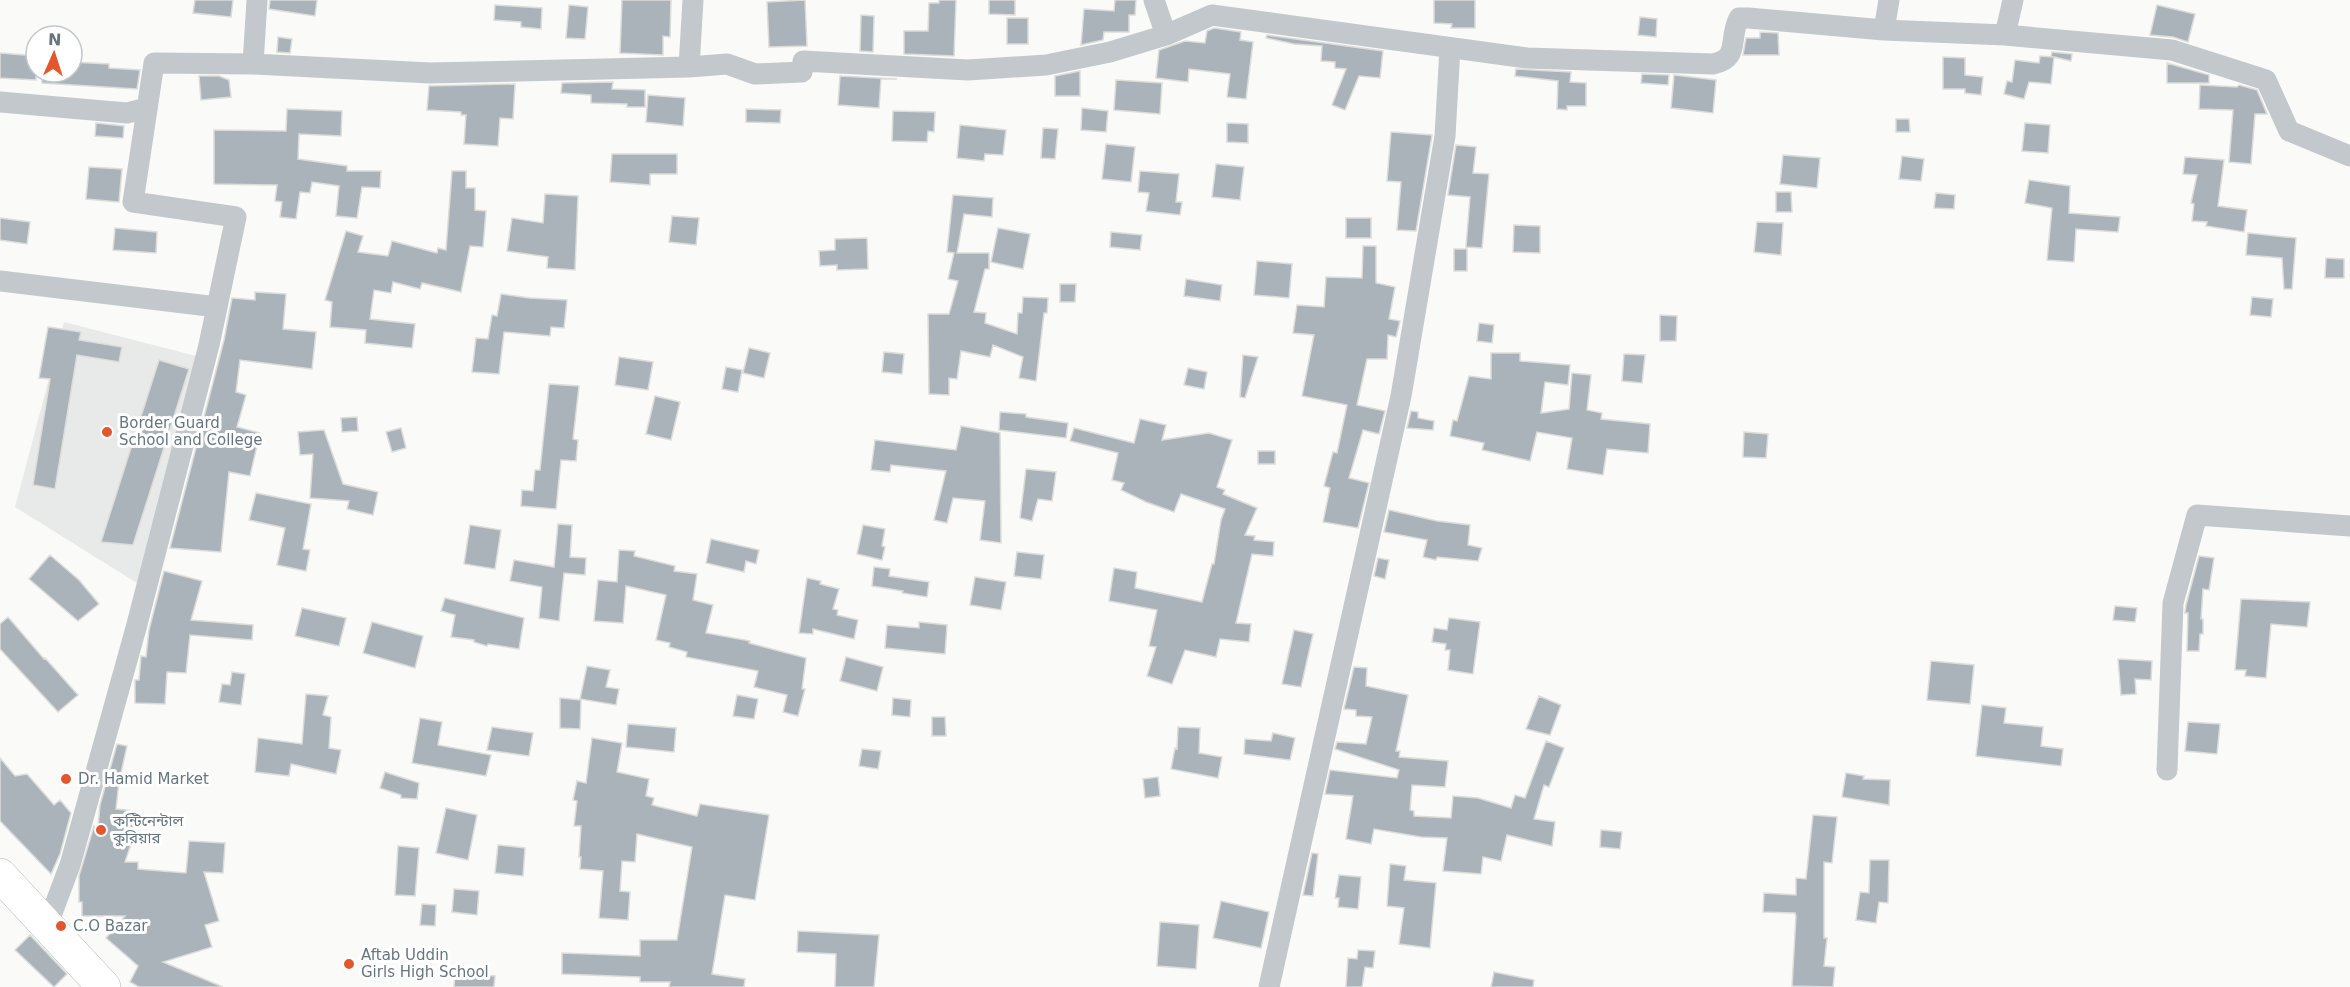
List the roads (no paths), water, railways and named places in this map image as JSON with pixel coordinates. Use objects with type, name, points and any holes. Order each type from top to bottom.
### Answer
[{"type":"highway","points":[[0,875],[104,987]]},
{"type":"street","points":[[253,64],[257,0]]},
{"type":"street","points":[[689,67],[693,0]]},
{"type":"street","points":[[1154,0],[1166,35]]},
{"type":"street","points":[[1884,30],[1889,0]]},
{"type":"street","points":[[2005,35],[2013,0]]},
{"type":"street","points":[[47,926],[70,865],[104,746],[209,345],[236,217],[133,202],[154,63],[253,64],[430,73],[689,67],[727,64],[754,75],[802,72],[803,62],[980,69],[1046,65],[1110,52],[1166,35],[1212,15],[1527,58],[1713,64],[1725,61],[1731,54],[1735,27],[1739,18],[1884,30],[2005,35],[2172,50],[2266,80],[2289,131],[2350,156]]},
{"type":"street","points":[[1269,987],[1401,396],[1445,135],[1450,48]]},
{"type":"street","points":[[0,102],[127,113],[147,108]]},
{"type":"street","points":[[0,281],[217,307]]},
{"type":"street","points":[[2167,770],[2173,603],[2197,515],[2350,526]]},
{"type":"place","name":"Border Guard School and College","points":[[107,432]]},
{"type":"place","name":"Dr. Hamid Market","points":[[66,779]]},
{"type":"place","name":"কন্টিনেন্টাল কুরিয়ার","points":[[101,830]]},
{"type":"place","name":"C.O Bazar","points":[[61,926]]},
{"type":"place","name":"Aftab Uddin Girls High School","points":[[349,964]]}]
